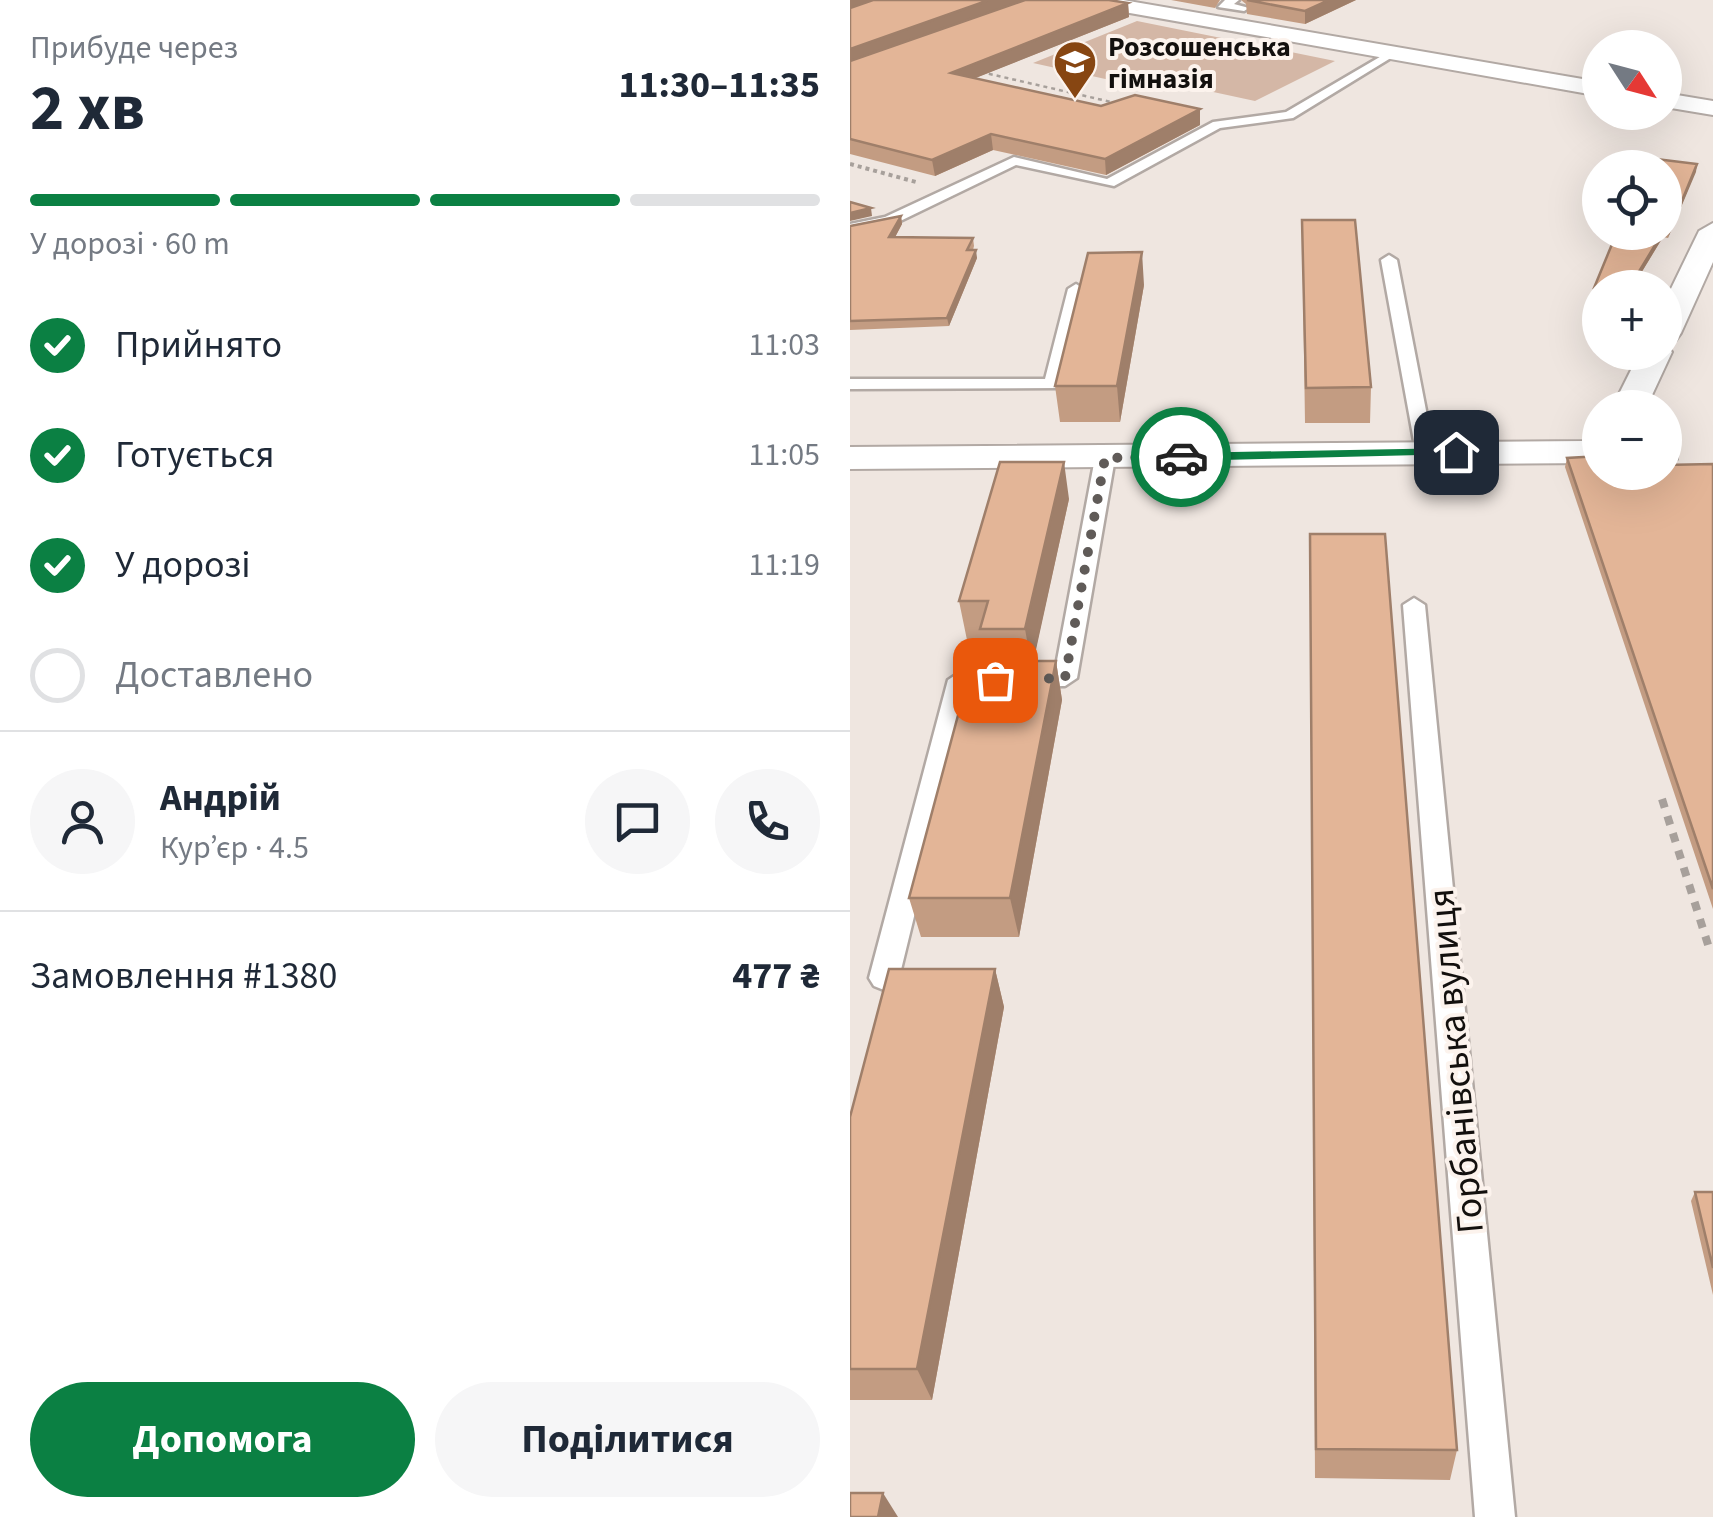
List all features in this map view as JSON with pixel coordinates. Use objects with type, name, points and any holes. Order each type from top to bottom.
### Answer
[{"type":"street","points":[[1090,0],[1582,87]]},
{"type":"street","points":[[1209,22],[1239,4],[1266,0]]},
{"type":"street","points":[[1682,103],[1713,108]]},
{"type":"street","points":[[1682,301],[1709,249]]},
{"type":"street","points":[[850,458],[1105,458],[1582,448]]},
{"type":"lane","points":[[850,228],[889,221],[1014,161],[1108,183],[1217,125],[1289,116],[1390,54]]},
{"type":"lane","points":[[1389,260],[1425,452]]},
{"type":"lane","points":[[850,384],[1052,384],[1076,290]]},
{"type":"lane","points":[[884,978],[960,680],[1065,678],[1105,458]]},
{"type":"lane","name":"Горбанівська вулиця","points":[[1414,605],[1495,1517]]},
{"type":"path","points":[[969,69],[1121,104],[1108,110]]},
{"type":"path","points":[[1034,92],[1047,87]]},
{"type":"path","points":[[850,164],[952,191]]},
{"type":"path","points":[[1662,799],[1710,951]]},
{"type":"shaded area","points":[[1137,21],[1335,61],[1255,101],[1153,79],[1137,86],[1033,63]]},
{"type":"building","points":[[873,0],[989,0],[850,49],[850,8]]},
{"type":"building","points":[[1025,0],[1128,3],[951,73],[1101,106],[1135,95],[1200,109],[1105,159],[991,134],[932,160],[850,139],[850,61]]},
{"type":"building","points":[[1247,0],[1329,0],[1305,11]]},
{"type":"building","points":[[1682,162],[1697,164],[1682,201]]},
{"type":"building","points":[[850,202],[871,208],[850,213]]},
{"type":"building","points":[[901,216],[889,237],[973,238],[967,250],[976,250],[947,318],[850,321],[850,226]]},
{"type":"building","points":[[1302,220],[1355,220],[1371,387],[1306,388]]},
{"type":"building","points":[[1610,250],[1652,250],[1640,270],[1601,270]]},
{"type":"building","points":[[1142,252],[1117,386],[1055,386],[1088,253]]},
{"type":"building","points":[[1582,457],[1582,490],[1682,490],[1682,465],[1713,464],[1713,889],[1567,458]]},
{"type":"building","points":[[1000,462],[1064,462],[1025,629],[980,629],[988,601],[959,601]]},
{"type":"building","points":[[1310,534],[1385,534],[1457,1450],[1316,1449]]},
{"type":"building","points":[[1020,651],[1018,661],[1056,661],[1010,898],[909,898],[975,652]]},
{"type":"building","points":[[889,969],[995,969],[917,1369],[850,1369],[850,1117]]},
{"type":"building","points":[[1695,1192],[1713,1192],[1713,1268]]},
{"type":"building","points":[[850,1493],[883,1493],[878,1517],[850,1517]]},
{"type":"way so far","points":[[995,680],[1065,678],[1105,458],[1181,457]]},
{"type":"place","name":"Розсошенська гімназія","points":[[1075,100]]},
{"type":"route","points":[[1181,457],[1456,452]]}]
